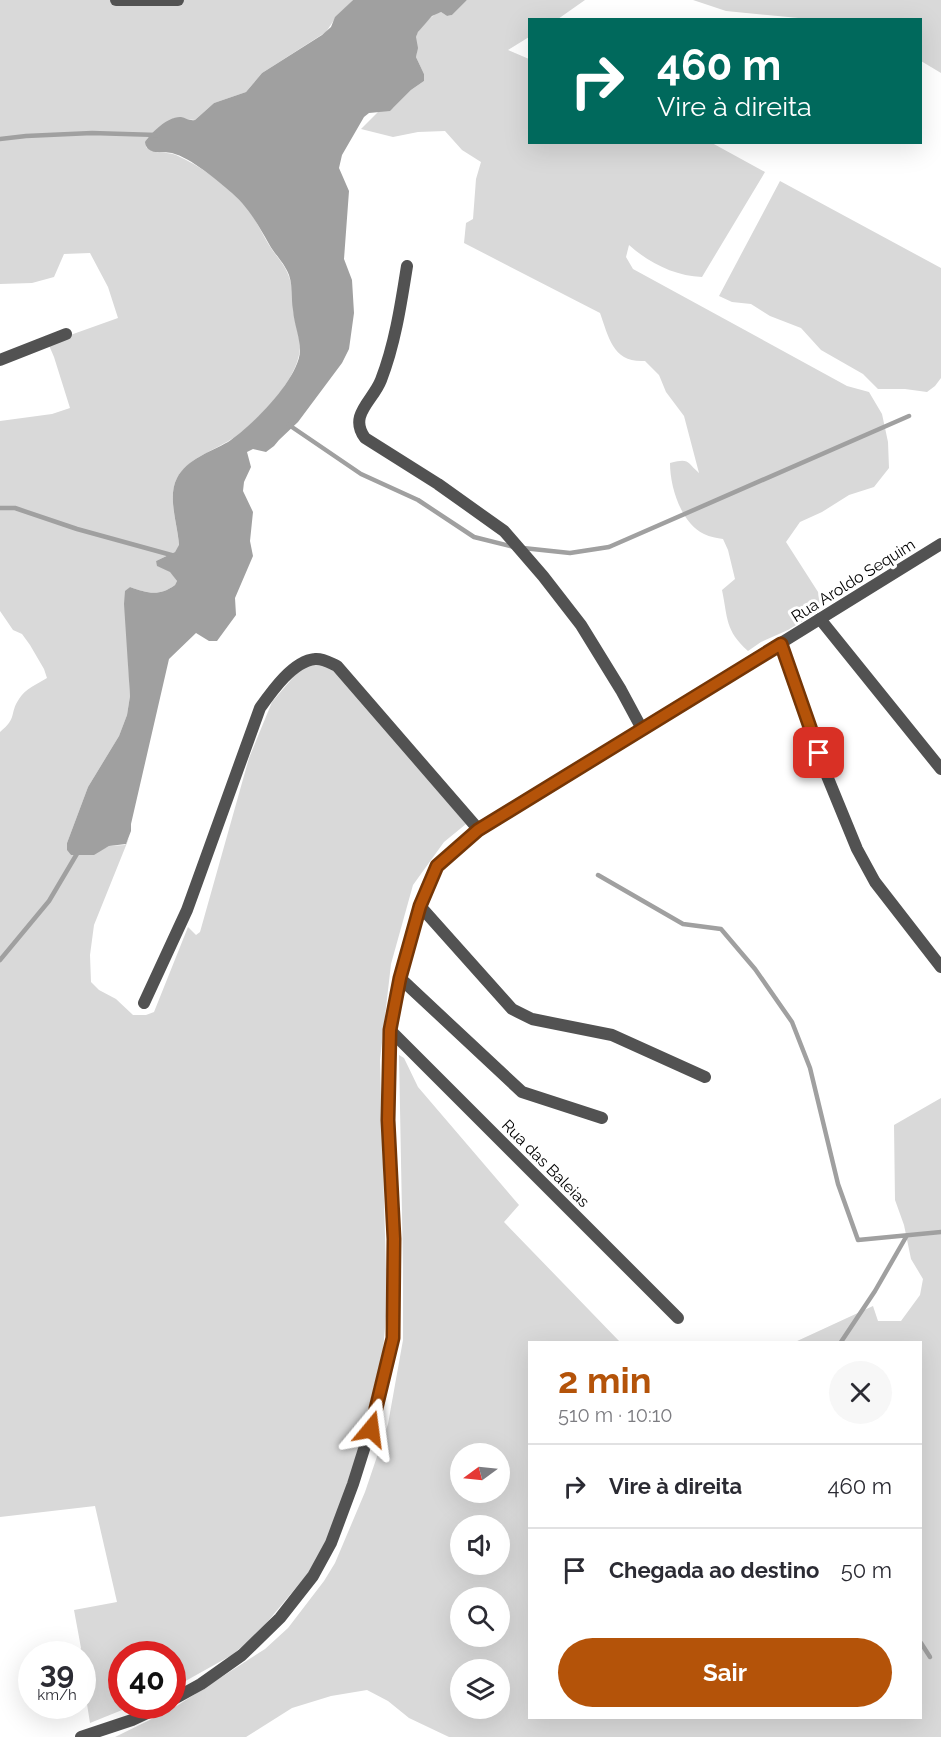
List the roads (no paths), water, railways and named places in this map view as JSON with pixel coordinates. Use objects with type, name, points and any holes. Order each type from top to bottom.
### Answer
[{"type":"street","points":[[116,0],[178,0]]},
{"type":"street","points":[[407,266],[398,319],[381,381],[358,420],[358,430],[364,438],[438,484],[504,531],[581,625],[642,729]]},
{"type":"street","points":[[0,360],[66,334]]},
{"type":"street","name":"Rua Aroldo Sequim","points":[[186,1692],[242,1655],[280,1618],[312,1576],[326,1551],[353,1484],[376,1411],[393,1338],[394,1239],[388,1120],[390,1030],[400,978],[420,906],[437,866],[478,830],[941,544]]},
{"type":"street","points":[[820,619],[941,769]]},
{"type":"street","points":[[781,644],[821,761],[857,849],[875,882],[941,967]]},
{"type":"street","points":[[144,1003],[187,910],[260,708],[277,683],[305,662],[317,658],[337,666],[478,830]]},
{"type":"street","points":[[420,906],[512,1009],[532,1019],[612,1035],[705,1077]]},
{"type":"street","points":[[400,978],[522,1092],[602,1118]]},
{"type":"street","name":"Rua das Baleias","points":[[390,1030],[678,1318]]},
{"type":"street","points":[[81,1737],[134,1719]]},
{"type":"waterway","points":[[0,139],[92,133],[157,135]]},
{"type":"waterway","points":[[523,548],[570,553],[609,547],[909,416]]},
{"type":"waterway","points":[[289,425],[361,474],[418,500],[474,537],[514,547]]},
{"type":"waterway","points":[[0,508],[15,508],[77,529],[175,556]]},
{"type":"waterway","points":[[0,960],[49,901],[78,852]]},
{"type":"waterway","points":[[598,875],[683,924],[721,929],[755,969],[792,1022],[810,1068],[838,1184],[858,1240],[941,1232]]},
{"type":"waterway","points":[[842,1341],[875,1291],[906,1237]]},
{"type":"waterway","points":[[922,1645],[930,1657]]}]
